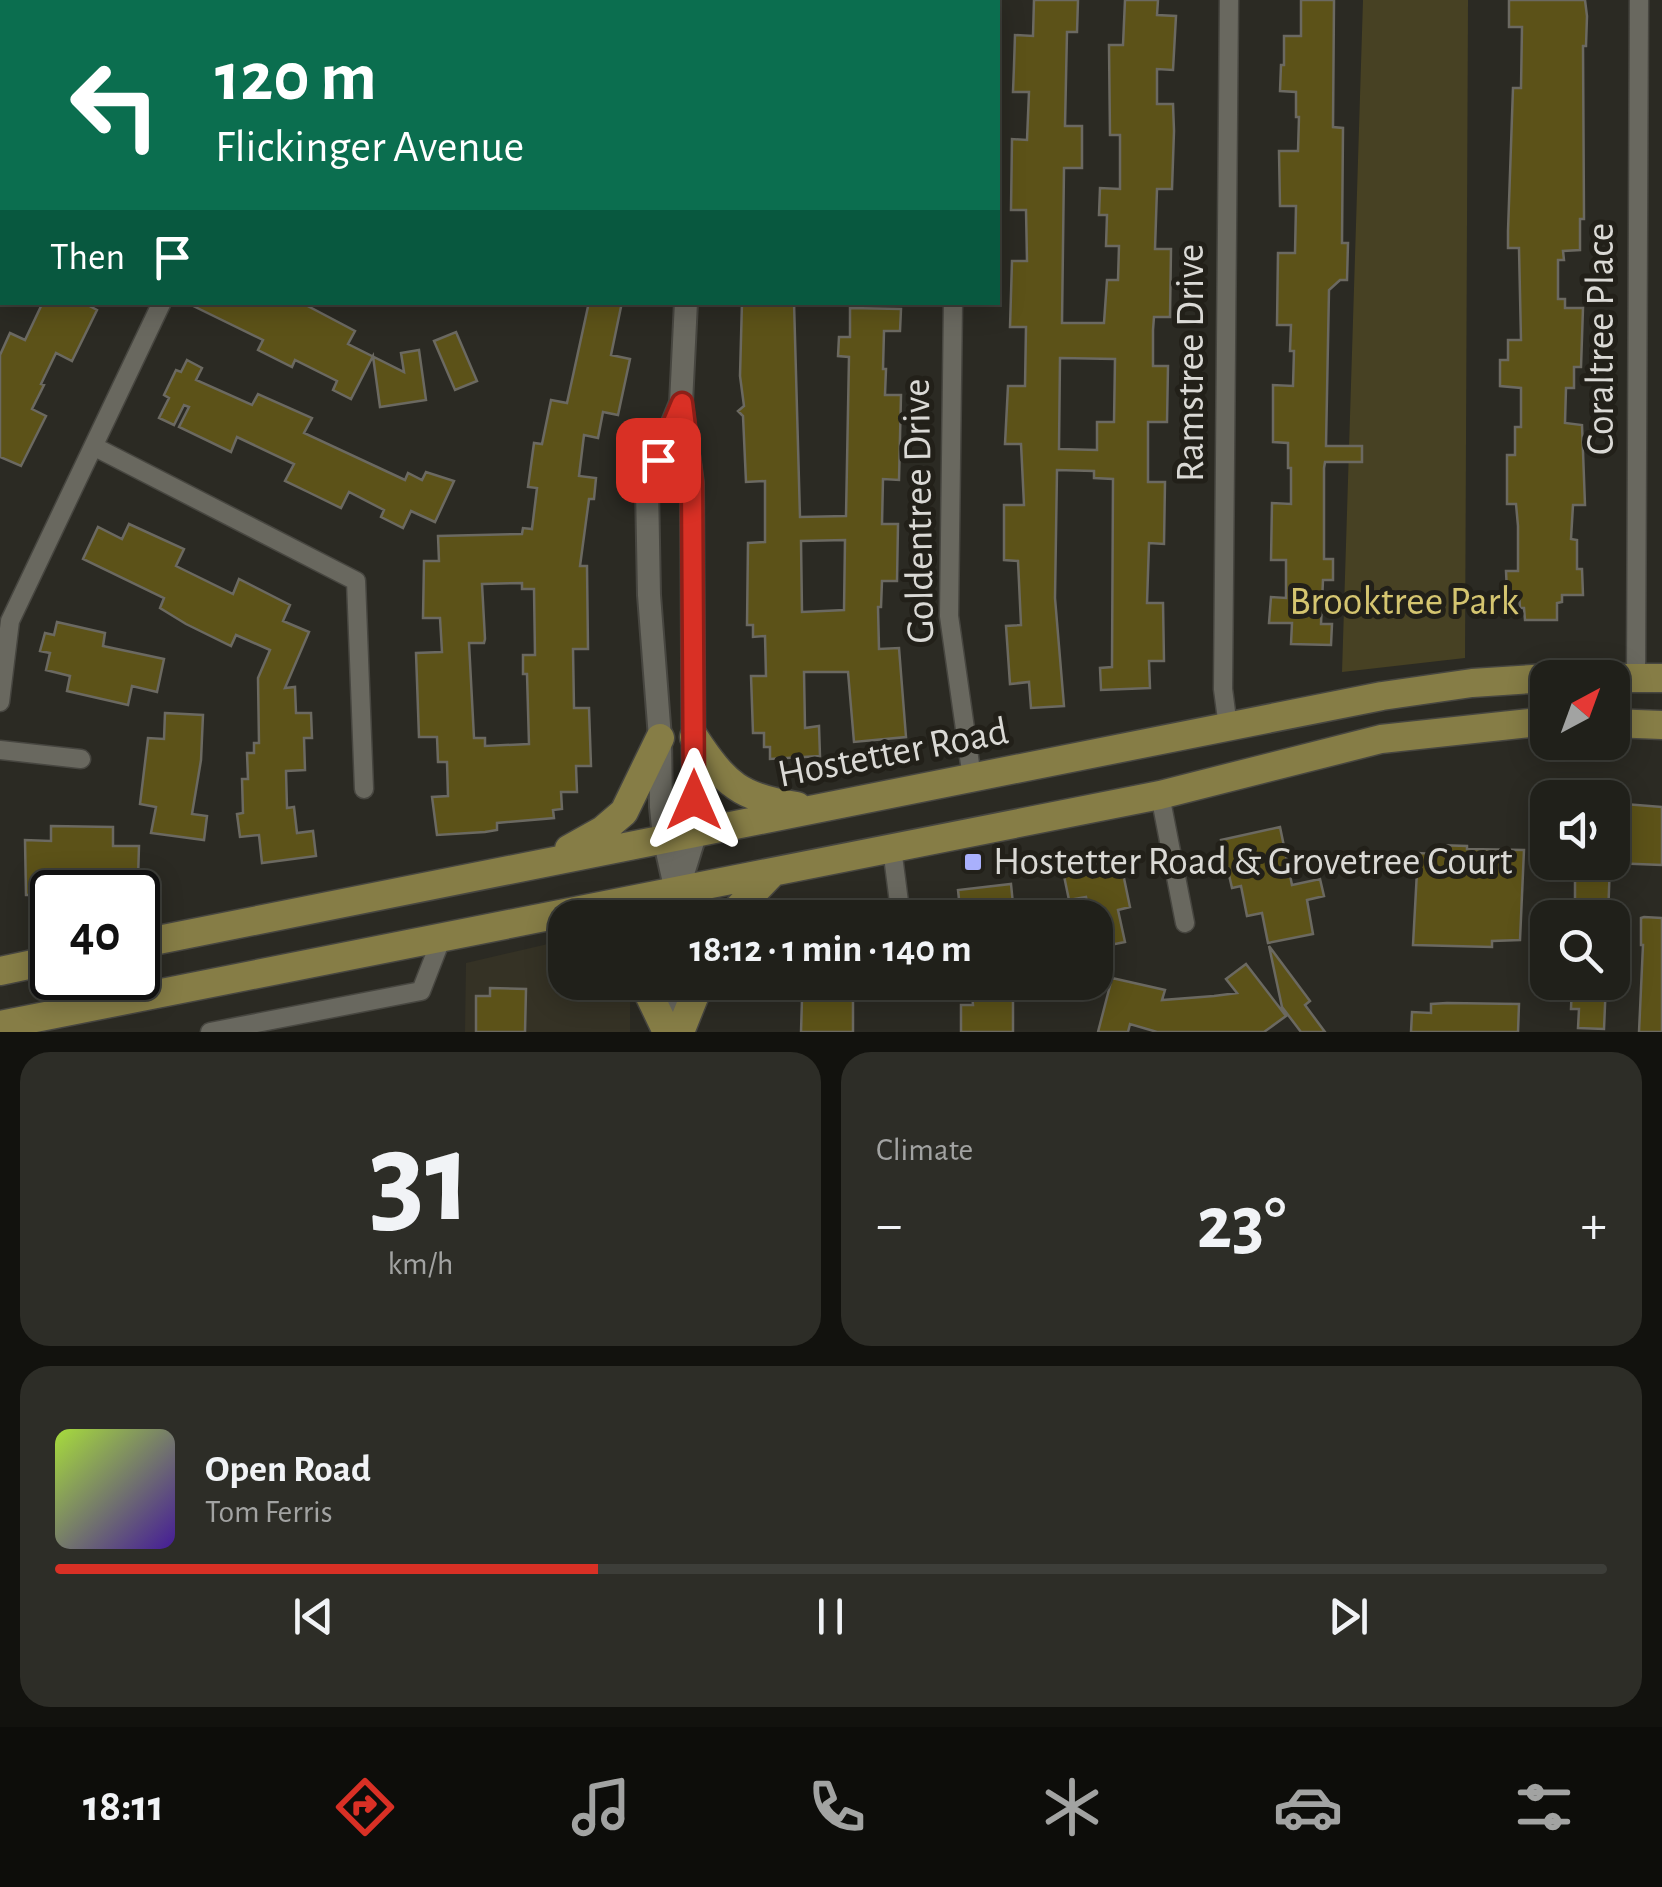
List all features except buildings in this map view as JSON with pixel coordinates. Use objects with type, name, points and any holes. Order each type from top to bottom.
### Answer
[{"type":"main road","name":"Hostetter Road","points":[[160,940],[1382,696],[1530,679]]},
{"type":"main road","points":[[688,900],[774,872],[1160,795],[1381,739],[1530,723]]},
{"type":"main road","points":[[1630,723],[1662,724]]},
{"type":"main road","points":[[694,737],[731,784],[759,800],[818,808]]},
{"type":"main road","points":[[548,862],[624,812],[660,738]]},
{"type":"main road","points":[[677,900],[694,833]]},
{"type":"main road","points":[[747,900],[774,872]]},
{"type":"main road","points":[[0,1025],[548,918]]},
{"type":"main road","points":[[0,971],[30,965]]},
{"type":"main road","points":[[654,1000],[674,1032]]},
{"type":"main road","points":[[674,1032],[675,1000]]},
{"type":"main road","points":[[674,1032],[691,1000]]},
{"type":"street","name":"Ramstree Drive","points":[[1228,727],[1223,688],[1229,0]]},
{"type":"street","name":"Coraltree Place","points":[[1637,678],[1639,0]]},
{"type":"street","points":[[0,702],[10,622],[161,305]]},
{"type":"street","points":[[686,305],[682,403],[692,483],[694,833]]},
{"type":"street","name":"Goldentree Drive","points":[[953,305],[948,616],[972,778]]},
{"type":"street","points":[[675,900],[664,838],[649,595],[647,488],[682,403]]},
{"type":"street","points":[[95,447],[356,580],[364,789]]},
{"type":"street","points":[[0,750],[81,759]]},
{"type":"street","points":[[1160,795],[1184,922]]},
{"type":"street","points":[[892,848],[899,900]]},
{"type":"street","points":[[210,1032],[421,991],[442,937]]},
{"type":"shaded area","points":[[548,944],[548,1000],[630,1000],[630,1032],[465,1032],[466,963]]},
{"type":"green space","name":"Brooktree Park","points":[[1363,0],[1468,0],[1465,658],[1342,672]]},
{"type":"place","name":"Hostetter Road & Grovetree Court","points":[[973,862]]},
{"type":"route","points":[[658,460],[682,403],[692,483],[694,800]]}]
